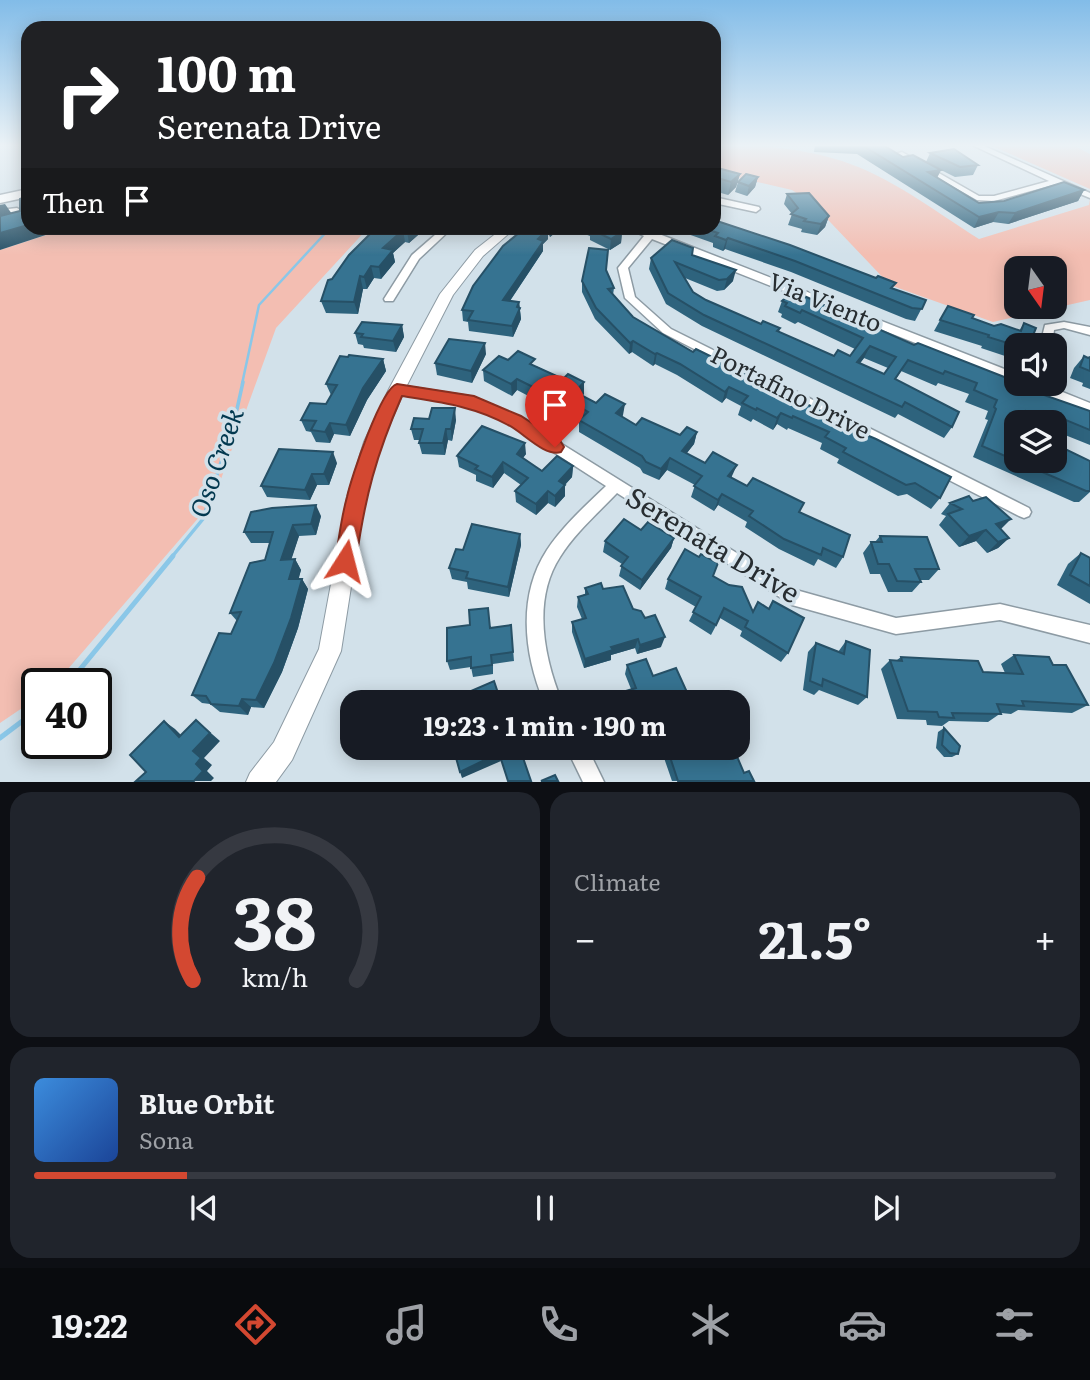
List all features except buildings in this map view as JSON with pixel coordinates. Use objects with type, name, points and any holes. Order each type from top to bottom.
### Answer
[{"type":"main road","points":[[0,190],[21,186]]},
{"type":"main road","points":[[0,199],[21,194]]},
{"type":"street","points":[[946,181],[976,198],[994,199],[1054,182],[1090,196]]},
{"type":"street","points":[[721,202],[756,209]]},
{"type":"street","points":[[0,213],[17,211],[21,214]]},
{"type":"street","points":[[390,299],[415,257],[439,235]]},
{"type":"street","points":[[259,782],[283,751],[330,651],[356,497],[373,442],[397,389],[460,275],[479,253],[501,235]]},
{"type":"street","name":"Portafino Drive","points":[[650,235],[623,268],[630,298],[667,331],[1024,512]]},
{"type":"street","name":"Via Viento","points":[[654,235],[1004,374]]},
{"type":"street","points":[[1048,333],[1049,327],[1064,325],[1090,331]]},
{"type":"street","name":"Serenata Drive","points":[[397,389],[468,400],[515,421],[792,597],[897,626],[1000,612],[1090,634]]},
{"type":"street","points":[[1062,396],[1090,408]]},
{"type":"street","points":[[547,690],[535,641],[539,585],[547,564],[560,545],[615,486]]},
{"type":"street","points":[[583,760],[594,782]]},
{"type":"shaded area","points":[[755,181],[889,181],[979,239],[1089,205],[1090,199],[1090,300],[1068,305],[1068,256],[1004,256],[1004,319],[1006,319],[993,322],[890,285],[812,203],[792,190]]},
{"type":"shaded area","points":[[1073,181],[1090,181],[1090,189]]},
{"type":"shaded area","points":[[46,235],[362,235],[276,328],[213,501],[69,668],[21,668],[21,709],[0,723],[0,250]]},
{"type":"waterway","name":"Oso Creek","points":[[242,384],[259,305],[324,235]]},
{"type":"waterway","name":"Oso Creek","points":[[171,558],[203,519],[235,418],[243,382]]},
{"type":"waterway","name":"Oso Creek","points":[[81,668],[173,556]]},
{"type":"waterway","name":"Oso Creek","points":[[0,738],[21,722]]},
{"type":"route","points":[[345,561],[356,497],[373,442],[397,389],[468,400],[515,421],[555,447]]}]
